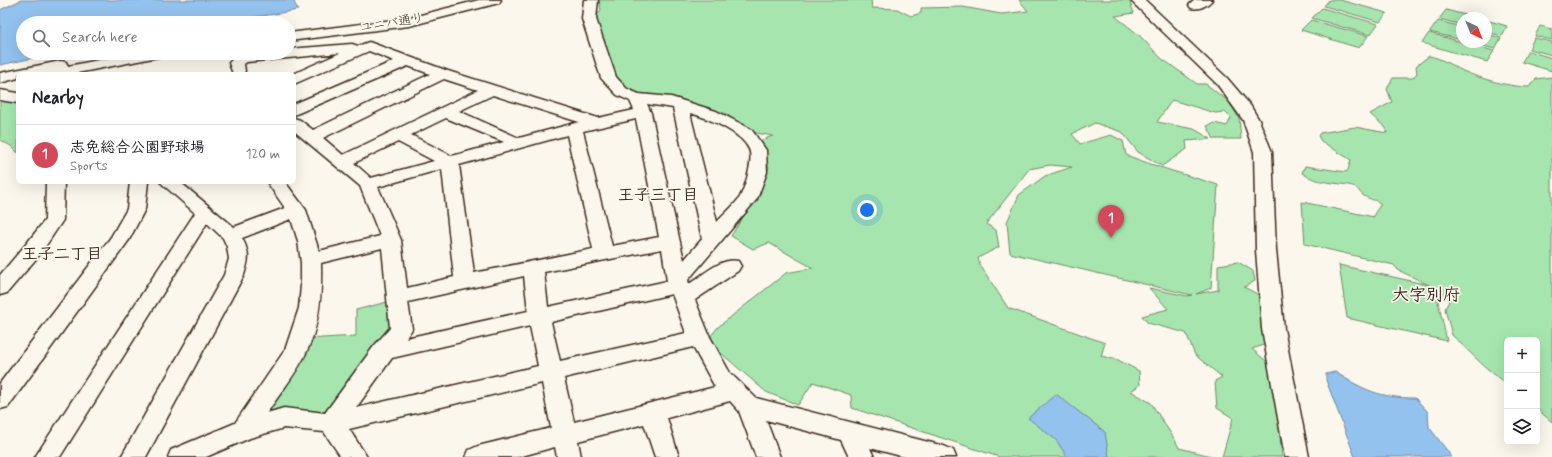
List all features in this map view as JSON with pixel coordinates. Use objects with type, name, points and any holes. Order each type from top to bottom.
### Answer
[{"type":"street","name":"ユニバ通り","points":[[296,30],[406,16],[475,0]]},
{"type":"street","name":"ユニバ通り","points":[[296,36],[409,22],[494,0]]},
{"type":"street","points":[[591,0],[589,19],[609,78],[622,92],[639,106],[671,241],[680,287],[699,338],[722,379],[741,399],[768,457]]},
{"type":"street","points":[[1137,0],[1222,81],[1244,108],[1261,146],[1263,152],[1266,250],[1273,329],[1297,457]]},
{"type":"street","points":[[296,53],[369,46],[406,61],[490,90],[595,122]]},
{"type":"street","points":[[296,78],[369,46]]},
{"type":"street","points":[[30,72],[95,60]]},
{"type":"street","points":[[57,72],[102,60]]},
{"type":"street","points":[[103,72],[113,60]]},
{"type":"street","points":[[239,72],[236,62],[240,60]]},
{"type":"street","points":[[296,109],[406,61]]},
{"type":"street","points":[[301,131],[443,74]]},
{"type":"street","points":[[0,78],[16,75]]},
{"type":"street","points":[[0,84],[16,80]]},
{"type":"street","points":[[343,162],[490,90]]},
{"type":"street","points":[[0,95],[16,98]]},
{"type":"street","points":[[680,105],[712,241]]},
{"type":"street","points":[[368,184],[595,122],[639,106],[680,105],[710,114],[728,122],[745,133],[758,150],[758,172],[748,199],[712,241],[680,287]]},
{"type":"street","points":[[446,112],[511,139],[515,144]]},
{"type":"street","points":[[574,128],[604,253]]},
{"type":"street","points":[[301,131],[343,162],[368,184],[391,240],[398,297],[401,329],[382,352],[331,423]]},
{"type":"street","points":[[398,135],[450,162]]},
{"type":"street","points":[[450,162],[465,282]]},
{"type":"street","points":[[0,288],[34,248],[54,220],[56,184]]},
{"type":"street","points":[[0,400],[119,240],[136,209],[139,184]]},
{"type":"street","points":[[133,457],[234,275],[238,259],[237,247],[231,234],[170,184]]},
{"type":"street","points":[[244,430],[296,351],[311,297],[311,259],[305,229],[297,210],[278,184]]},
{"type":"street","points":[[231,234],[297,210]]},
{"type":"street","points":[[46,457],[205,212]]},
{"type":"street","points":[[311,259],[391,240]]},
{"type":"street","points":[[398,297],[533,267],[671,241]]},
{"type":"street","points":[[382,352],[539,316],[680,287],[731,266]]},
{"type":"street","points":[[533,267],[539,316],[567,446]]},
{"type":"street","points":[[180,457],[244,430],[284,418],[331,423],[699,338]]},
{"type":"street","points":[[478,457],[567,446],[653,413],[741,399],[849,432],[944,457]]},
{"type":"street","points":[[653,413],[667,457]]},
{"type":"street","points":[[331,423],[355,457]]},
{"type":"street","points":[[849,432],[862,457]]},
{"type":"green space","points":[[599,0],[871,0],[872,8],[897,9],[911,16],[921,13],[921,8],[963,7],[1001,14],[1028,11],[1019,0],[1129,0],[1134,13],[1115,16],[1139,35],[1161,58],[1197,84],[1206,84],[1229,102],[1239,118],[1241,139],[1214,139],[1207,126],[1214,123],[1227,126],[1231,118],[1225,112],[1215,113],[1172,100],[1157,122],[1194,129],[1211,139],[1186,141],[1187,149],[1162,166],[1138,152],[1122,132],[1095,123],[1072,134],[1080,144],[1111,135],[1123,141],[1126,155],[1218,185],[1211,288],[1196,294],[1218,290],[1218,265],[1238,262],[1253,271],[1255,281],[1244,287],[1259,295],[1269,343],[1252,349],[1273,367],[1282,457],[1222,457],[1233,418],[1217,408],[1215,381],[1222,377],[1195,355],[1186,333],[1148,323],[1142,316],[1168,309],[1149,288],[1187,296],[1192,295],[1010,253],[1007,222],[1019,195],[1045,176],[1072,167],[1050,165],[1029,169],[986,224],[996,230],[999,247],[978,258],[980,265],[1008,308],[1105,343],[1101,356],[1118,360],[1139,371],[1140,385],[1131,391],[1151,403],[1179,448],[1215,457],[999,457],[852,408],[851,395],[813,382],[798,405],[766,392],[707,341],[718,327],[786,273],[813,268],[769,243],[753,249],[731,236],[761,188],[769,167],[756,142],[773,136],[745,131],[727,114],[691,103],[654,103],[623,89],[616,76],[608,68],[594,20],[601,10]]},
{"type":"green space","points":[[1329,0],[1340,0],[1387,13],[1380,22],[1324,6]]},
{"type":"green space","points":[[1322,8],[1378,24],[1370,35],[1312,18]]},
{"type":"green space","points":[[1446,10],[1456,13],[1456,23],[1439,19]]},
{"type":"green space","points":[[1311,20],[1368,36],[1359,48],[1301,30]]},
{"type":"green space","points":[[1438,21],[1456,26],[1456,38],[1430,32]]},
{"type":"green space","points":[[1492,22],[1507,26],[1502,36],[1492,34]]},
{"type":"green space","points":[[1540,26],[1552,29],[1552,40],[1535,36]]},
{"type":"green space","points":[[1429,33],[1456,40],[1456,48],[1483,48],[1494,51],[1487,62],[1422,43]]},
{"type":"green space","points":[[1492,36],[1501,38],[1495,49],[1491,48]]},
{"type":"green space","points":[[1534,38],[1552,42],[1552,55],[1529,49]]},
{"type":"green space","points":[[1528,51],[1552,58],[1552,71],[1522,62]]},
{"type":"green space","points":[[1429,56],[1442,60],[1478,77],[1513,86],[1529,87],[1536,79],[1552,77],[1552,422],[1540,412],[1540,337],[1504,337],[1504,382],[1483,365],[1452,335],[1445,309],[1449,301],[1440,290],[1435,288],[1447,341],[1347,318],[1339,265],[1429,285],[1398,270],[1394,265],[1305,244],[1302,202],[1374,217],[1374,214],[1381,204],[1364,196],[1357,188],[1353,186],[1320,181],[1308,177],[1302,173],[1305,166],[1346,172],[1348,170],[1351,160],[1321,141],[1318,136],[1320,133],[1355,127],[1387,133],[1386,128],[1370,114],[1392,102],[1387,89],[1393,78],[1413,78],[1417,73],[1416,66]]},
{"type":"green space","points":[[0,100],[16,103],[16,151],[11,146],[0,140]]},
{"type":"green space","points":[[387,302],[391,327],[329,419],[261,418],[306,339],[356,336],[356,310]]},
{"type":"water","points":[[21,0],[293,0],[298,10],[262,16],[16,16],[16,60],[24,60],[0,65],[0,10]]},
{"type":"water","points":[[1335,372],[1355,384],[1382,395],[1415,398],[1428,412],[1429,427],[1452,457],[1355,457],[1326,380],[1326,374]]},
{"type":"water","points":[[1056,394],[1105,432],[1109,457],[1067,457],[1056,440],[1028,418]]},
{"type":"place","name":"志免総合公園野球場","points":[[1111,238]]},
{"type":"district","name":"王子三丁目","points":[[658,195]]},
{"type":"district","name":"王子二丁目","points":[[62,254]]},
{"type":"district","name":"大字別府","points":[[1426,295]]}]
